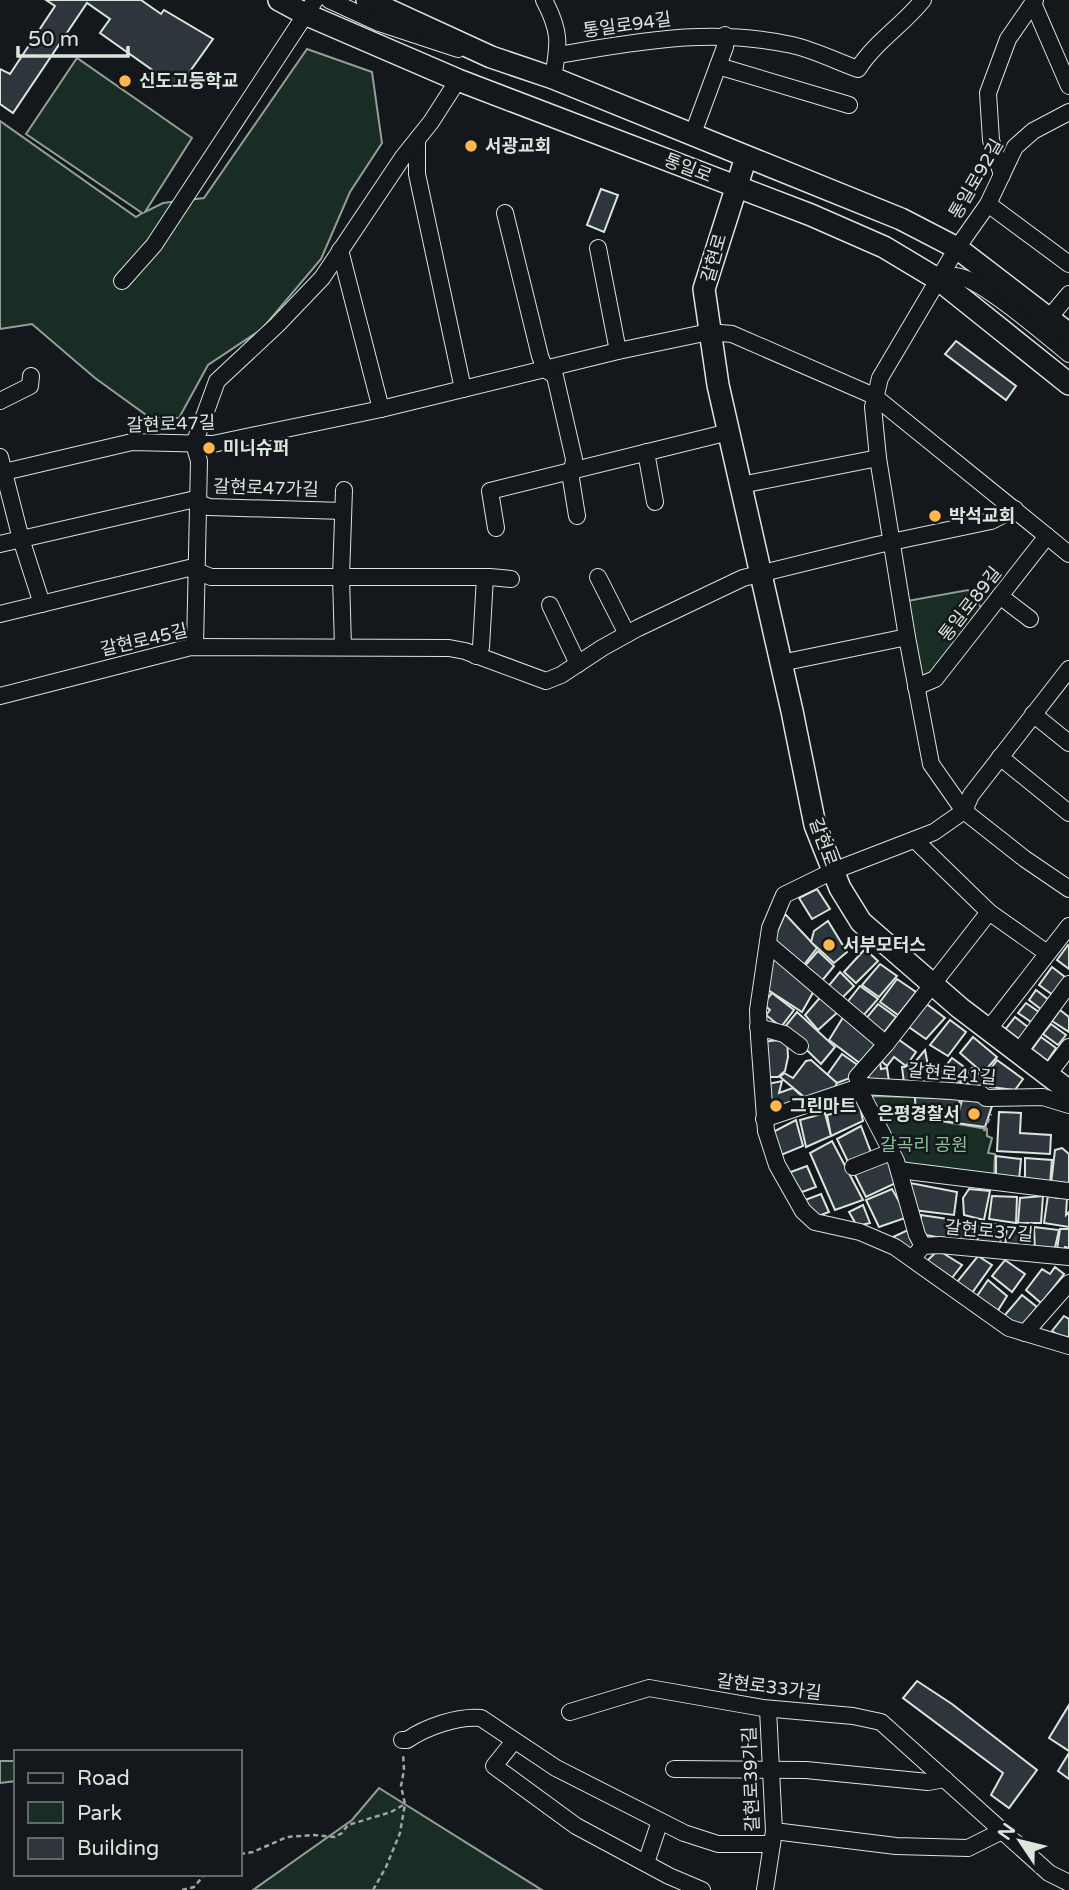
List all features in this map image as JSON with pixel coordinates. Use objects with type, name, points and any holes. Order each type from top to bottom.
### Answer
[{"type":"main road","name":"통일로","points":[[279,0],[310,7],[458,80],[811,215],[884,247],[939,280],[1069,384]]},
{"type":"main road","name":"통일로","points":[[368,0],[491,57],[553,78],[901,219],[957,248],[1069,334]]},
{"type":"main road","name":"갈현로","points":[[746,157],[704,289],[718,385],[815,825],[830,872],[861,922],[1018,1053],[1045,1086],[1069,1091]]},
{"type":"street","points":[[329,0],[408,34],[491,57]]},
{"type":"street","points":[[544,0],[559,43],[553,78]]},
{"type":"street","name":"통일로94길","points":[[557,55],[649,40],[707,35],[794,46],[858,69],[867,54],[900,27],[919,1]]},
{"type":"street","points":[[1034,1],[1069,86]]},
{"type":"street","points":[[1002,175],[991,140],[988,93],[1008,39],[1034,1]]},
{"type":"street","points":[[122,281],[153,245],[310,7]]},
{"type":"street","name":"통일로","points":[[692,136],[725,47],[725,36]]},
{"type":"street","points":[[718,66],[849,105]]},
{"type":"street","points":[[195,647],[200,461],[194,444],[217,380],[277,325],[322,278],[458,80]]},
{"type":"street","name":"통일로92길","points":[[939,280],[957,248],[988,204],[1015,147],[1033,131],[1069,113]]},
{"type":"street","points":[[417,140],[416,174],[463,389]]},
{"type":"street","points":[[988,204],[1069,264]]},
{"type":"street","points":[[505,214],[540,356],[545,369],[555,376],[574,459],[571,479],[577,516]]},
{"type":"street","points":[[598,248],[618,351]]},
{"type":"street","points":[[340,250],[381,409]]},
{"type":"street","points":[[1069,354],[1017,312],[957,276],[939,280],[880,378],[874,396],[878,458],[931,764],[964,811],[1025,859],[1069,888]]},
{"type":"street","points":[[1049,318],[1069,294]]},
{"type":"street","points":[[709,331],[732,334],[874,396],[1069,554]]},
{"type":"street","name":"갈현로47길","points":[[2,467],[132,442],[213,444],[381,409],[709,331]]},
{"type":"street","points":[[0,401],[30,386],[31,376]]},
{"type":"street","points":[[496,528],[490,491],[729,432]]},
{"type":"street","points":[[646,452],[655,502]]},
{"type":"street","points":[[741,485],[878,458]]},
{"type":"street","points":[[2,467],[42,604]]},
{"type":"street","points":[[342,648],[344,490]]},
{"type":"street","name":"갈현로47가길","points":[[0,544],[191,500],[209,507],[343,511]]},
{"type":"street","points":[[761,574],[991,521],[1015,509]]},
{"type":"street","name":"통일로89길","points":[[916,687],[935,679],[1047,536]]},
{"type":"street","points":[[0,614],[189,568],[211,577],[511,579]]},
{"type":"street","name":"갈현로45길","points":[[0,696],[195,647],[449,648],[546,681],[561,675],[627,634],[703,595],[743,578],[761,574]]},
{"type":"street","points":[[598,577],[627,634]]},
{"type":"street","points":[[477,656],[481,647],[485,578]]},
{"type":"street","points":[[1000,596],[1030,619]]},
{"type":"street","points":[[550,605],[578,664]]},
{"type":"street","points":[[781,663],[907,637]]},
{"type":"street","points":[[1069,669],[971,795],[964,811],[934,832],[830,872],[784,895],[770,928],[758,1010],[764,1117],[777,1165],[802,1210],[815,1222],[860,1232],[917,1253],[1009,1328],[1069,1346]]},
{"type":"street","points":[[1033,715],[1069,743]]},
{"type":"street","points":[[1000,757],[1069,813]]},
{"type":"street","points":[[915,840],[989,912],[1047,953]]},
{"type":"street","points":[[917,1253],[917,1235],[899,1170],[857,1077],[989,912]]},
{"type":"street","points":[[988,1030],[1069,926]]},
{"type":"street","points":[[768,944],[886,1044]]},
{"type":"street","points":[[1018,1053],[1069,984]]},
{"type":"street","points":[[759,1032],[784,1034],[800,1046]]},
{"type":"street","points":[[1045,1086],[1069,1046]]},
{"type":"street","name":"갈현로41길","points":[[764,1117],[860,1087],[951,1091],[981,1094],[986,1098],[1045,1086],[1069,1105]]},
{"type":"street","points":[[853,1167],[891,1152]]},
{"type":"street","points":[[899,1170],[1069,1191]]},
{"type":"street","name":"갈현로37길","points":[[917,1253],[940,1245],[1069,1257]]},
{"type":"street","points":[[1025,1333],[1069,1283]]},
{"type":"street","name":"갈현로33가길","points":[[570,1712],[649,1689],[768,1709],[853,1716],[881,1723],[1062,1885]]},
{"type":"street","name":"갈현로39가길","points":[[765,1890],[773,1838],[768,1709]]},
{"type":"street","points":[[402,1740],[469,1717],[481,1718],[555,1768],[684,1833],[718,1844],[773,1838],[968,1848],[1002,1831]]},
{"type":"street","points":[[514,1741],[494,1766],[576,1826],[702,1890]]},
{"type":"street","points":[[674,1769],[806,1770],[928,1783],[945,1779]]},
{"type":"street","points":[[646,1863],[660,1821]]},
{"type":"path","points":[[373,1890],[400,1833],[404,1804],[401,1786],[404,1770],[402,1740]]},
{"type":"path","points":[[242,1854],[253,1852],[287,1837],[335,1837],[348,1825],[391,1812],[404,1804]]},
{"type":"path","points":[[182,1890],[194,1887],[203,1876]]},
{"type":"green space","points":[[307,49],[372,72],[382,143],[350,192],[321,259],[262,329],[208,365],[179,418],[149,417],[95,378],[32,324],[0,329],[0,121],[136,217],[142,213],[26,134],[77,58],[192,138],[145,212],[163,203],[204,198]]},
{"type":"green space","points":[[968,590],[983,610],[933,674],[920,679],[907,601]]},
{"type":"green space","name":"갈곡리 공원","points":[[871,1096],[915,1097],[916,1117],[987,1129],[987,1136],[992,1138],[988,1153],[995,1154],[994,1177],[899,1170]]},
{"type":"green space","points":[[0,1761],[14,1761],[14,1781],[0,1783]]},
{"type":"green space","points":[[379,1788],[542,1890],[253,1890],[352,1820]]},
{"type":"building","points":[[46,0],[141,0],[161,14],[164,10],[213,39],[178,88],[100,33],[110,19],[87,3],[13,113],[0,104],[0,69],[10,74],[55,6]]},
{"type":"building","points":[[601,189],[618,195],[604,232],[587,225]]},
{"type":"building","points":[[956,341],[1016,386],[1006,400],[945,354]]},
{"type":"building","points":[[817,889],[830,909],[812,919],[799,898]]},
{"type":"building","points":[[785,914],[817,948],[803,966],[773,941]]},
{"type":"building","name":"서부모터스","points":[[828,921],[847,952],[834,963],[811,942],[814,931]]},
{"type":"building","points":[[1069,946],[1069,969],[1057,960]]},
{"type":"building","points":[[865,949],[878,961],[856,983],[844,972]]},
{"type":"building","points":[[818,951],[834,966],[821,982],[803,968]]},
{"type":"building","points":[[770,956],[815,989],[802,1012],[765,988]]},
{"type":"building","points":[[880,964],[897,976],[879,997],[862,985]]},
{"type":"building","points":[[1052,967],[1065,977],[1053,995],[1039,985]]},
{"type":"building","points":[[840,972],[854,986],[840,1000],[826,989]]},
{"type":"building","points":[[897,979],[916,992],[898,1015],[880,1002]]},
{"type":"building","points":[[860,986],[878,999],[863,1016],[845,1005]]},
{"type":"building","points":[[1036,990],[1049,1000],[1042,1010],[1029,1000]]},
{"type":"building","points":[[772,993],[794,1010],[781,1027],[766,1015],[770,1010],[763,1004]]},
{"type":"building","points":[[823,994],[839,1011],[818,1030],[805,1015]]},
{"type":"building","points":[[924,1002],[945,1018],[926,1039],[906,1025]]},
{"type":"building","points":[[1026,1003],[1039,1012],[1031,1022],[1018,1013]]},
{"type":"building","points":[[878,1004],[896,1017],[882,1035],[864,1021]]},
{"type":"building","points":[[1060,1010],[1069,1017],[1069,1032],[1052,1021]]},
{"type":"building","points":[[797,1012],[835,1047],[821,1064],[784,1028]]},
{"type":"building","points":[[850,1015],[878,1040],[861,1064],[829,1040],[842,1019]]},
{"type":"building","points":[[1015,1017],[1029,1028],[1019,1042],[1004,1031]]},
{"type":"building","points":[[950,1020],[966,1032],[948,1056],[930,1045]]},
{"type":"building","points":[[1051,1024],[1066,1035],[1058,1045],[1043,1034]]},
{"type":"building","points":[[895,1037],[916,1052],[906,1066],[894,1057],[887,1066],[879,1059]]},
{"type":"building","points":[[973,1037],[997,1057],[983,1073],[960,1053]]},
{"type":"building","points":[[1041,1037],[1056,1048],[1046,1063],[1030,1052]]},
{"type":"building","points":[[787,1039],[788,1057],[785,1071],[778,1077],[766,1077],[762,1042]]},
{"type":"building","points":[[925,1050],[929,1071],[915,1062]]},
{"type":"building","points":[[842,1054],[859,1066],[850,1078],[837,1083],[827,1075]]},
{"type":"building","points":[[952,1058],[967,1069],[957,1082],[942,1071]]},
{"type":"building","points":[[811,1060],[837,1083],[834,1090],[808,1100],[780,1077],[784,1073],[793,1078],[806,1061]]},
{"type":"building","points":[[997,1060],[1023,1079],[1015,1090],[990,1087],[982,1081]]},
{"type":"building","points":[[880,1061],[881,1069],[887,1068],[889,1081],[873,1083],[867,1076]]},
{"type":"building","points":[[919,1066],[920,1081],[904,1083],[902,1067]]},
{"type":"building","points":[[972,1068],[983,1078],[981,1086],[960,1082]]},
{"type":"building","points":[[782,1081],[779,1093],[793,1088],[806,1100],[771,1112],[763,1085]]},
{"type":"building","points":[[915,1097],[960,1099],[956,1123],[916,1117]]},
{"type":"building","points":[[853,1098],[859,1102],[863,1121],[831,1136],[827,1115],[835,1113],[833,1106]]},
{"type":"building","points":[[962,1100],[993,1103],[985,1127],[956,1123]]},
{"type":"building","points":[[999,1112],[1021,1113],[1020,1133],[1051,1135],[1050,1154],[997,1151]]},
{"type":"building","points":[[825,1113],[831,1136],[806,1147],[800,1120]]},
{"type":"building","points":[[796,1120],[803,1146],[781,1155],[773,1132]]},
{"type":"building","points":[[861,1126],[872,1155],[850,1166],[837,1139]]},
{"type":"building","points":[[832,1141],[863,1200],[835,1210],[810,1153]]},
{"type":"building","points":[[1062,1148],[1069,1154],[1069,1184],[1051,1184],[1055,1150]]},
{"type":"building","points":[[996,1156],[1021,1159],[1019,1180],[996,1179]]},
{"type":"building","points":[[1025,1158],[1052,1160],[1050,1184],[1025,1182]]},
{"type":"building","points":[[889,1159],[898,1182],[866,1197],[853,1171]]},
{"type":"building","points":[[807,1166],[816,1187],[802,1192],[788,1173]]},
{"type":"building","points":[[910,1183],[957,1192],[954,1215],[913,1210]]},
{"type":"building","points":[[892,1189],[908,1217],[879,1227],[866,1200]]},
{"type":"building","points":[[969,1189],[990,1191],[984,1220],[964,1215],[963,1198]]},
{"type":"building","points":[[821,1194],[829,1212],[816,1217],[805,1200]]},
{"type":"building","points":[[1048,1195],[1057,1198],[1062,1195],[1067,1198],[1066,1215],[1069,1212],[1069,1227],[1044,1223]]},
{"type":"building","points":[[992,1196],[1017,1197],[1016,1223],[989,1219]]},
{"type":"building","points":[[1043,1196],[1041,1223],[1018,1223],[1020,1198]]},
{"type":"building","points":[[863,1205],[870,1223],[857,1226],[849,1212]]},
{"type":"building","points":[[921,1215],[975,1223],[970,1243],[920,1234]]},
{"type":"building","points":[[980,1222],[1004,1225],[999,1247],[977,1243]]},
{"type":"building","points":[[1007,1226],[1031,1227],[1029,1249],[1005,1247]]},
{"type":"building","points":[[1034,1227],[1059,1230],[1054,1252],[1035,1252]]},
{"type":"building","points":[[910,1229],[916,1244],[909,1250],[893,1237]]},
{"type":"building","points":[[1060,1229],[1069,1229],[1069,1248],[1065,1247],[1063,1254],[1057,1249]]},
{"type":"building","points":[[938,1250],[962,1265],[952,1278],[927,1261]]},
{"type":"building","points":[[978,1256],[992,1265],[972,1293],[957,1282]]},
{"type":"building","points":[[1005,1260],[1025,1274],[1012,1292],[992,1276]]},
{"type":"building","points":[[1055,1267],[1064,1274],[1041,1303],[1026,1290],[1042,1269],[1050,1274]]},
{"type":"building","points":[[988,1280],[1007,1296],[997,1312],[977,1296]]},
{"type":"building","points":[[1022,1295],[1037,1307],[1021,1327],[1004,1316]]},
{"type":"building","points":[[1064,1316],[1069,1319],[1069,1337],[1066,1341],[1052,1331]]},
{"type":"building","points":[[917,1681],[952,1704],[1037,1770],[1009,1808],[991,1795],[1003,1773],[903,1698]]},
{"type":"building","points":[[1069,1705],[1069,1751],[1049,1738]]},
{"type":"building","points":[[1069,1753],[1069,1779],[1058,1771]]},
{"type":"place","name":"신도고등학교","points":[[125,81]]},
{"type":"place","name":"서광교회","points":[[471,146]]},
{"type":"place","name":"미니슈퍼","points":[[209,448]]},
{"type":"place","name":"박석교회","points":[[935,516]]},
{"type":"place","name":"서부모터스","points":[[829,945]]},
{"type":"place","name":"그린마트","points":[[776,1106]]},
{"type":"place","name":"은평경찰서","points":[[974,1114]]}]
